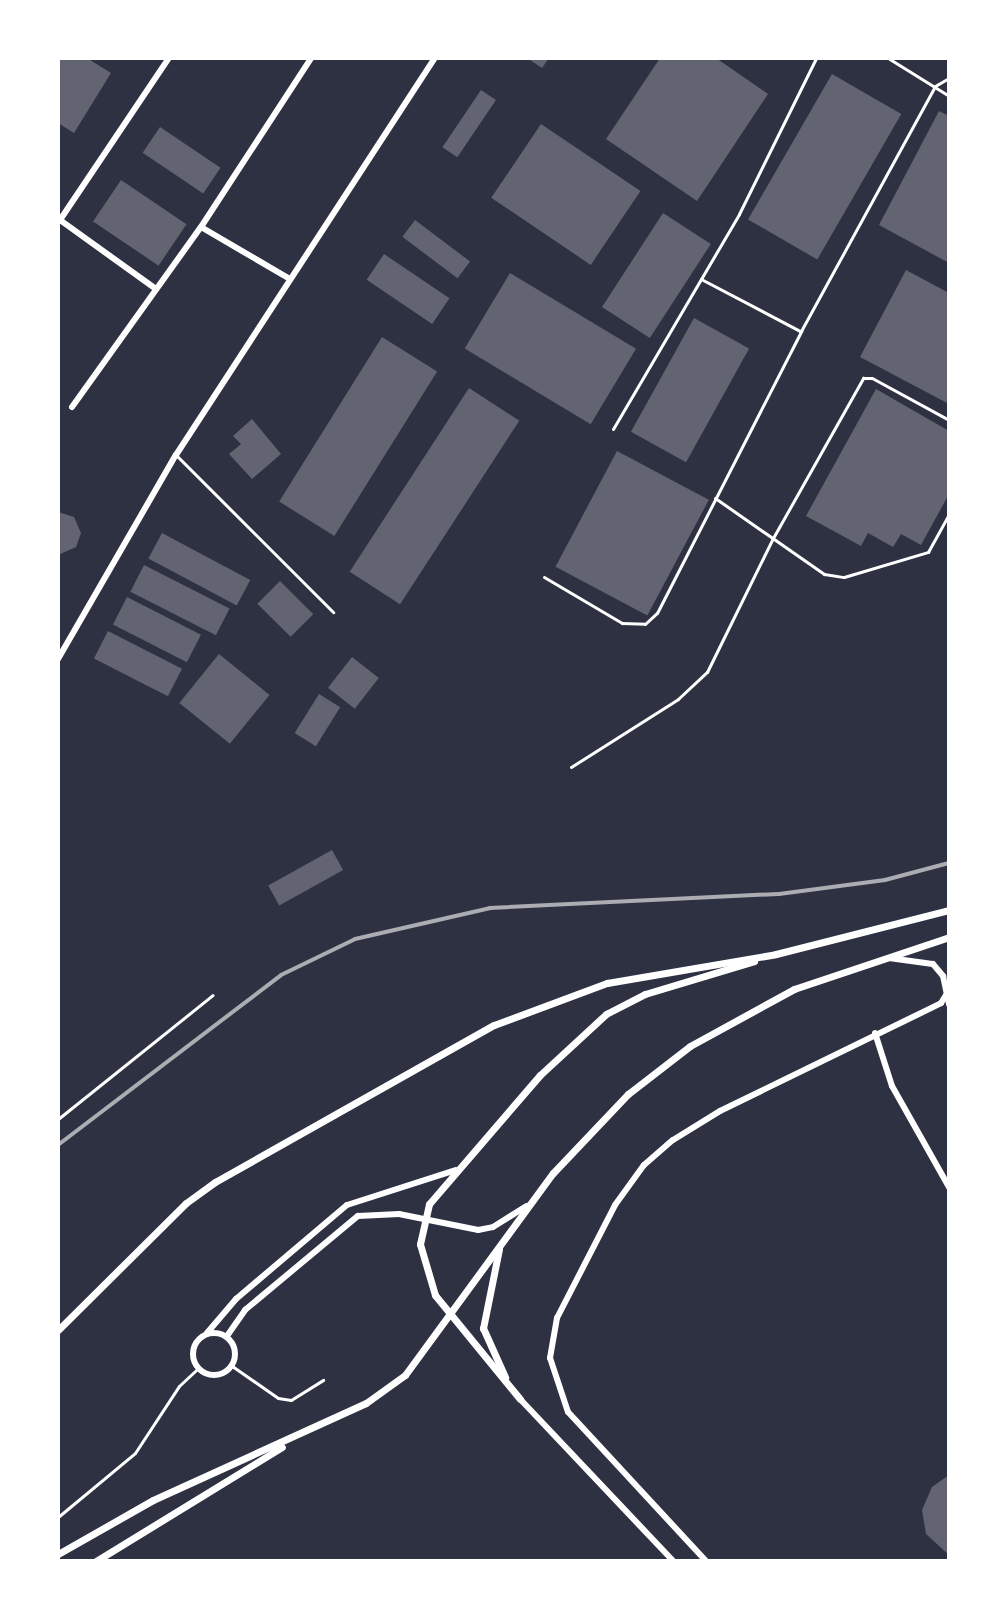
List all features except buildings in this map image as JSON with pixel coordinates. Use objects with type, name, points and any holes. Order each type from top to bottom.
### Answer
[{"type":"street","points":[[156,289],[60,220],[169,58]]},
{"type":"street","points":[[72,407],[201,227],[311,58]]},
{"type":"street","points":[[58,659],[176,455],[435,58]]},
{"type":"street","points":[[201,227],[290,279]]},
{"type":"street","points":[[673,1561],[520,1399],[450,1317],[423,1267],[422,1220],[456,1170],[574,1040],[606,1014],[645,994],[776,954],[949,910]]},
{"type":"street","points":[[58,1554],[153,1500],[300,1436],[366,1403],[405,1375],[529,1204],[595,1125],[690,1046],[794,989],[949,937]]},
{"type":"street","points":[[58,1330],[205,1189],[467,1039],[540,1005],[607,983],[776,954]]},
{"type":"street","points":[[706,1561],[568,1412],[553,1378],[551,1335],[615,1205],[644,1165],[720,1111],[948,997],[943,976],[933,964],[885,958]]},
{"type":"street","points":[[875,1033],[892,1086],[949,1187]]},
{"type":"street","points":[[207,1333],[227,1336],[235,1347],[232,1366],[215,1375],[198,1368],[194,1347],[236,1299],[347,1205],[456,1170]]},
{"type":"street","points":[[227,1336],[245,1310],[347,1222],[371,1213],[478,1230],[493,1227],[529,1204]]},
{"type":"street","points":[[500,1244],[483,1328],[486,1344],[520,1399]]},
{"type":"street","points":[[96,1561],[300,1436]]},
{"type":"lane","points":[[613,429],[701,279],[816,58]]},
{"type":"lane","points":[[888,58],[949,96]]},
{"type":"lane","points":[[544,577],[622,623],[645,624],[657,613],[801,331],[935,86],[949,78]]},
{"type":"lane","points":[[701,279],[801,331]]},
{"type":"lane","points":[[571,767],[678,699],[707,672],[773,538],[863,378],[949,420]]},
{"type":"lane","points":[[176,455],[333,612]]},
{"type":"lane","points":[[715,498],[824,574],[844,577],[928,552],[949,514]]},
{"type":"lane","points":[[58,1119],[213,995]]},
{"type":"lane","points":[[232,1366],[278,1398],[291,1400],[323,1380]]},
{"type":"lane","points":[[58,1517],[135,1453],[179,1386],[198,1368]]},
{"type":"railway","points":[[58,1145],[281,975],[355,939],[490,908],[779,894],[885,880],[949,863]]}]
